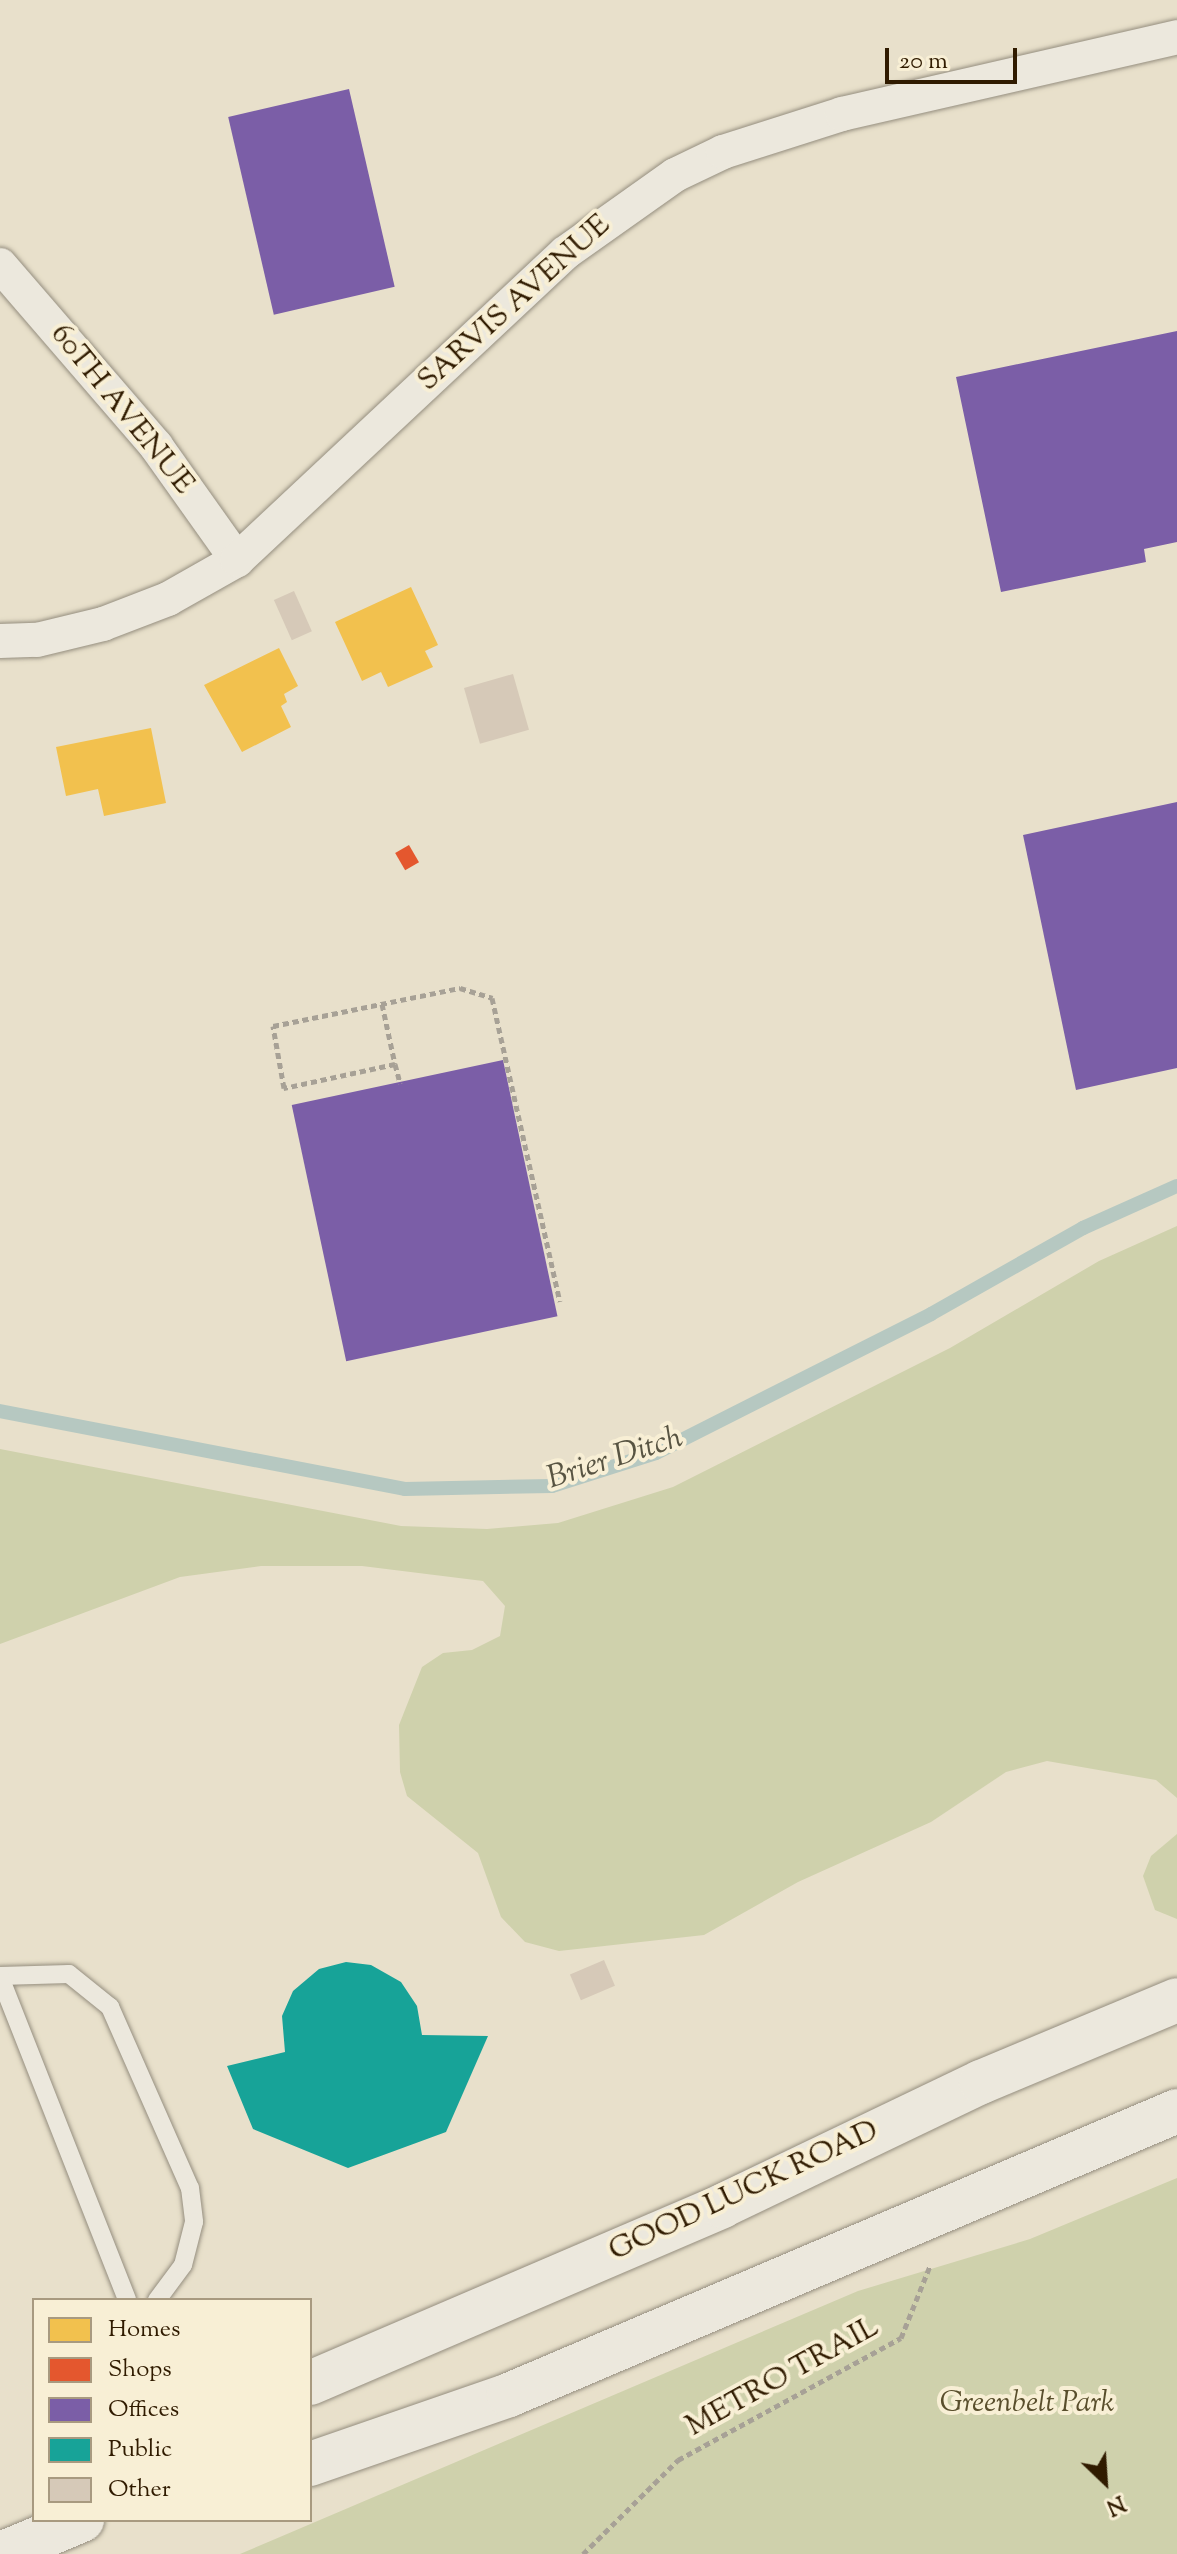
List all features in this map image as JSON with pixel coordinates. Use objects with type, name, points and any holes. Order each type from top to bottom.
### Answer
[{"type":"main road","name":"GOOD LUCK ROAD","points":[[312,2382],[722,2206],[981,2082],[1177,2000]]},
{"type":"main road","points":[[312,2463],[509,2395],[1177,2111]]},
{"type":"main road","points":[[1,2554],[77,2522]]},
{"type":"street","name":"SARVIS AVENUE","points":[[0,641],[37,640],[103,624],[168,599],[237,560],[565,253],[675,175],[723,152],[842,114],[1177,37]]},
{"type":"street","name":"60TH AVENUE","points":[[0,265],[156,446],[237,560]]},
{"type":"lane","points":[[126,2298],[0,1976],[69,1974],[110,2007],[190,2188],[194,2222],[183,2265],[158,2298]]},
{"type":"path","points":[[395,1064],[284,1088],[273,1026],[460,988],[492,998],[560,1301]]},
{"type":"path","points":[[382,1004],[400,1083]]},
{"type":"path","name":"METRO TRAIL","points":[[583,2554],[678,2460],[901,2338],[954,2206]]},
{"type":"green space","points":[[1177,1226],[1177,1798],[1156,1780],[1047,1761],[1006,1772],[931,1822],[798,1882],[704,1935],[559,1951],[525,1942],[501,1917],[478,1853],[407,1796],[400,1772],[399,1725],[422,1667],[443,1653],[472,1650],[500,1636],[505,1606],[483,1581],[362,1566],[261,1566],[180,1577],[0,1644],[0,1449],[401,1526],[487,1529],[558,1523],[673,1487],[950,1348],[1099,1261]]},
{"type":"green space","points":[[1177,1834],[1177,1919],[1155,1910],[1143,1876],[1151,1856]]},
{"type":"green space","name":"Greenbelt Park","points":[[1177,2178],[1177,2554],[240,2554],[858,2291],[1030,2239]]},
{"type":"building: Homes","points":[[411,587],[438,645],[425,651],[433,667],[388,687],[381,672],[362,681],[335,622]]},
{"type":"building: Homes","points":[[279,648],[298,686],[284,694],[287,702],[281,706],[291,727],[242,752],[204,685]]},
{"type":"building: Homes","points":[[151,728],[166,803],[104,816],[98,789],[66,796],[56,747]]},
{"type":"building: Shops","points":[[409,845],[419,862],[405,870],[395,853]]},
{"type":"building: Offices","points":[[349,89],[395,287],[274,315],[228,117]]},
{"type":"building: Offices","points":[[1177,331],[1177,542],[1144,549],[1146,562],[1001,592],[956,377]]},
{"type":"building: Offices","points":[[1177,802],[1177,1068],[1076,1090],[1023,835]]},
{"type":"building: Offices","points":[[503,1060],[557,1316],[346,1361],[292,1105]]},
{"type":"building: Public","points":[[346,1962],[371,1965],[401,1982],[417,2006],[422,2035],[488,2036],[446,2132],[348,2168],[253,2129],[227,2066],[285,2052],[282,2016],[293,1991],[319,1969]]},
{"type":"building: Other","points":[[294,591],[312,631],[292,640],[274,600]]},
{"type":"building: Other","points":[[513,674],[529,730],[480,744],[464,688]]},
{"type":"building: Other","points":[[604,1960],[615,1986],[581,2000],[570,1974]]},
{"type":"waterway","name":"Brier Ditch","points":[[0,1411],[405,1489],[552,1486],[656,1453],[931,1314],[1083,1228],[1177,1186]]}]
